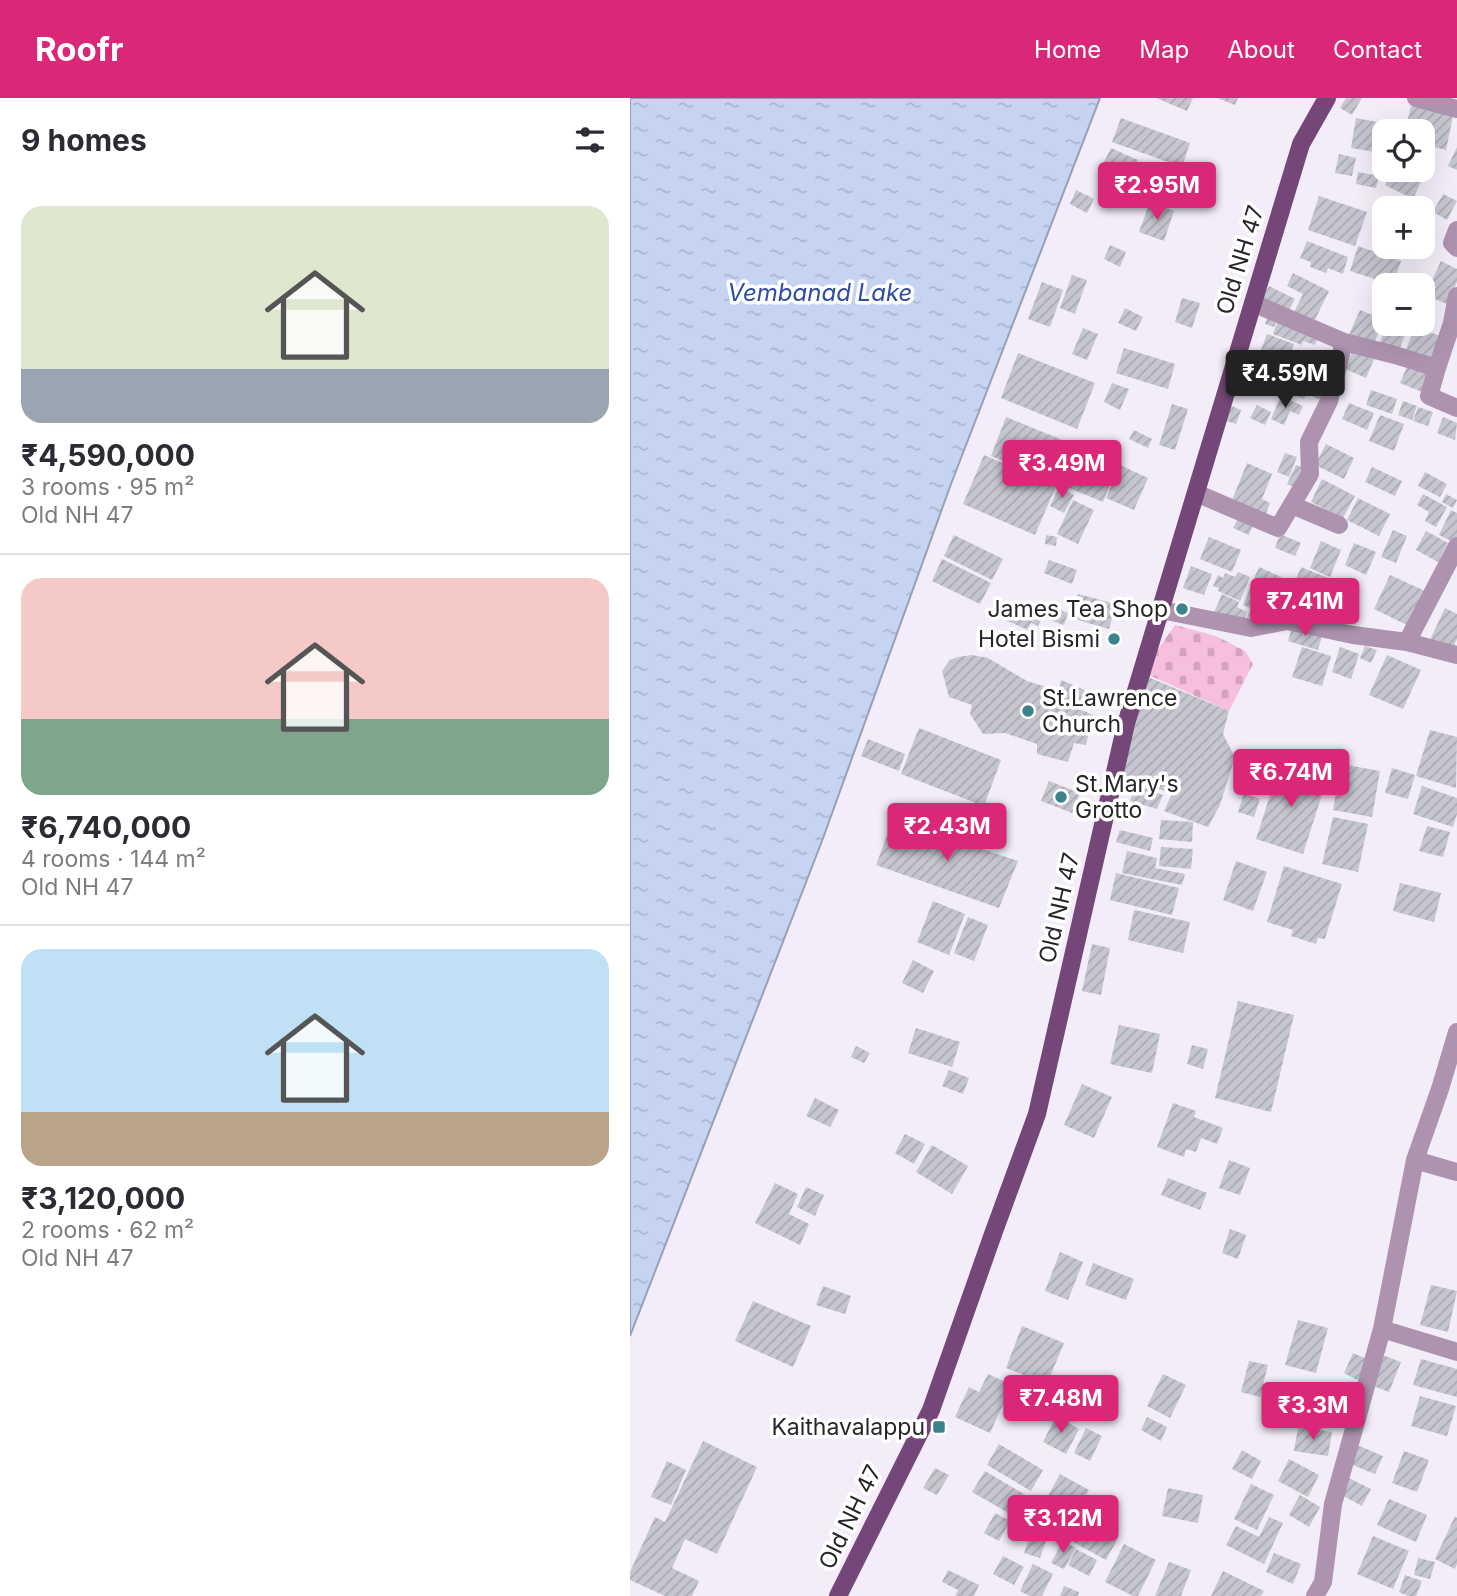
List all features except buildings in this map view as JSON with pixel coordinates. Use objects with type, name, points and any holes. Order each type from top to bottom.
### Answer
[{"type":"main road","name":"Old NH 47","points":[[838,1596],[931,1410],[1037,1114],[1126,724],[1301,144],[1327,98]]},
{"type":"street","points":[[1416,98],[1457,109]]},
{"type":"street","points":[[1457,230],[1452,243],[1457,248]]},
{"type":"street","points":[[1457,296],[1452,323],[1429,396],[1457,408]]},
{"type":"street","points":[[1253,303],[1344,341],[1437,368]]},
{"type":"street","points":[[1196,493],[1278,528],[1310,474],[1309,442],[1329,401],[1344,341]]},
{"type":"street","points":[[1292,505],[1339,525]]},
{"type":"street","points":[[1407,642],[1457,546]]},
{"type":"street","points":[[1161,610],[1251,628],[1287,621],[1353,635],[1407,642],[1457,655]]},
{"type":"street","points":[[1315,1596],[1323,1581],[1334,1504],[1382,1329],[1415,1160],[1457,1032]]},
{"type":"street","points":[[1415,1160],[1457,1172]]},
{"type":"street","points":[[1382,1329],[1457,1352]]},
{"type":"green space","points":[[1175,625],[1216,636],[1245,651],[1253,664],[1229,711],[1142,672]]},
{"type":"water","name":"Vembanad Lake","points":[[630,98],[1100,98],[951,484],[822,841],[630,1336]]},
{"type":"place","name":"James Tea Shop","points":[[1182,609]]},
{"type":"place","name":"Hotel Bismi","points":[[1114,639]]},
{"type":"place","name":"St.Lawrence Church","points":[[1028,711]]},
{"type":"place","name":"St.Mary's Grotto","points":[[1061,797]]},
{"type":"place","name":"Kaithavalappu","points":[[939,1427]]}]
